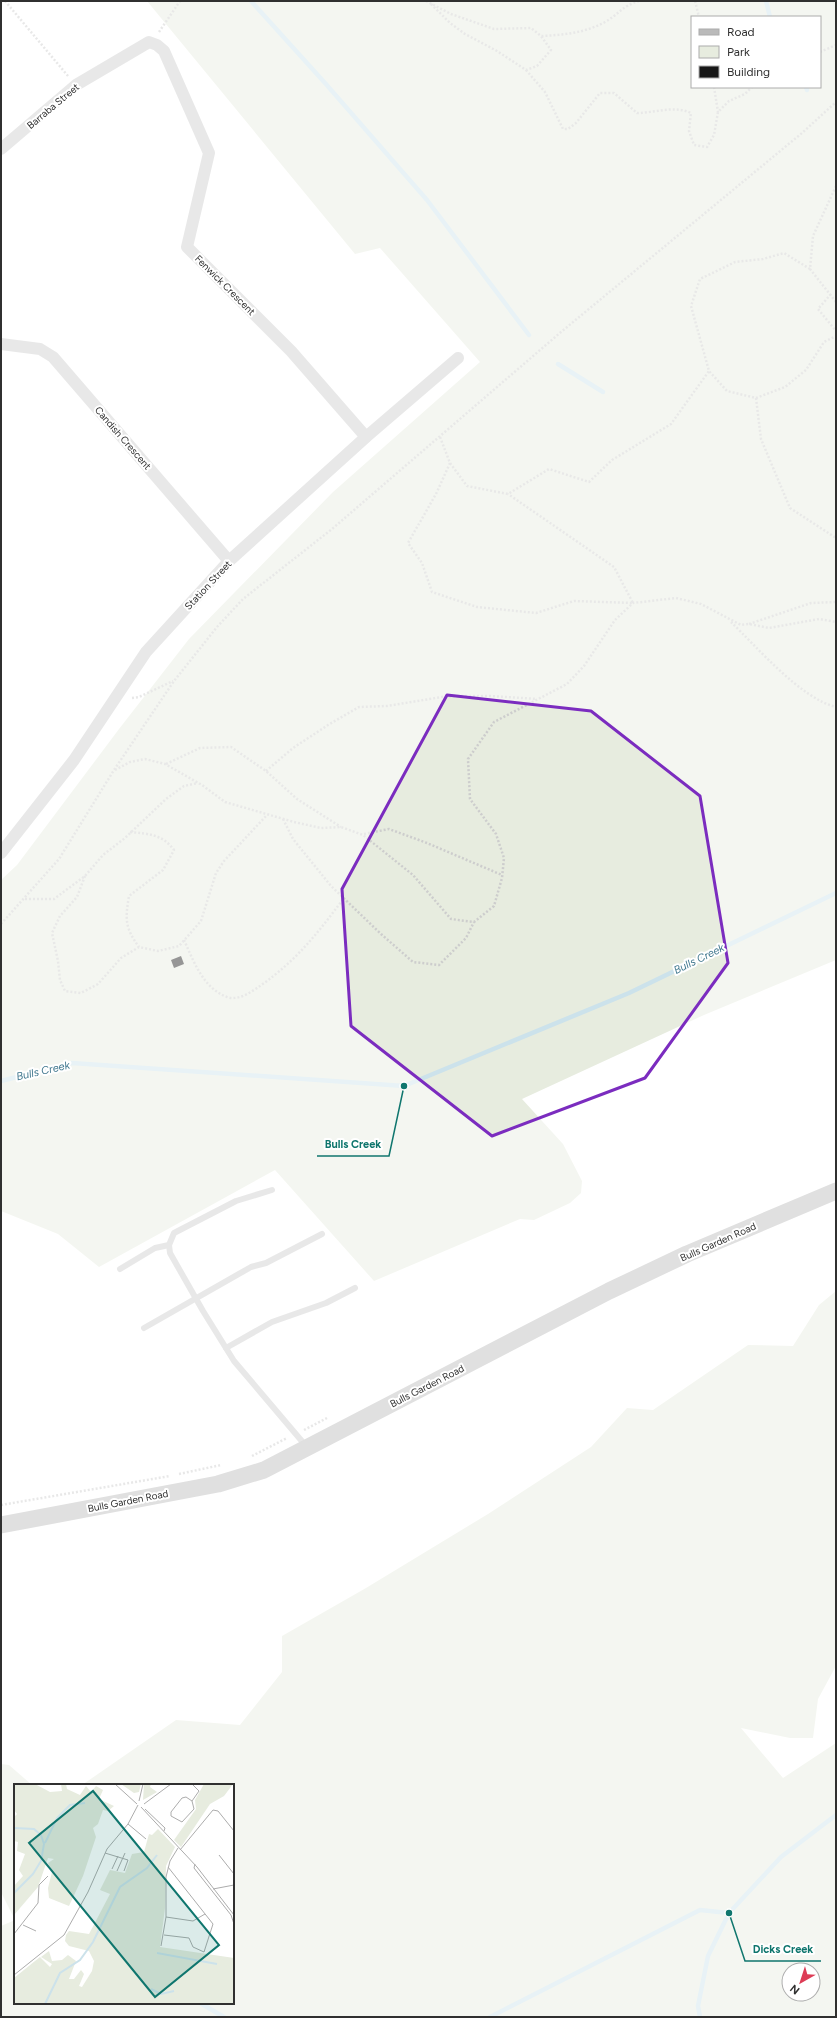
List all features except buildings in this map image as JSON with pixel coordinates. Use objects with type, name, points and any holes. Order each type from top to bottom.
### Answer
[{"type":"main road","name":"Bulls Garden Road","points":[[1,1525],[218,1484],[264,1470],[609,1291],[687,1254],[836,1191]]},
{"type":"street","name":"Barraba Street","points":[[1,149],[76,85],[149,42]]},
{"type":"street","name":"Fenwick Crescent","points":[[149,42],[157,45],[164,51],[209,153],[187,247],[291,351],[366,438]]},
{"type":"street","name":"Candish Crescent","points":[[1,344],[40,349],[53,357],[230,561]]},
{"type":"street","name":"Station Street","points":[[1,853],[74,760],[146,652],[230,561],[366,438],[458,358]]},
{"type":"lane","points":[[272,1190],[236,1201],[174,1233],[169,1245],[170,1253],[226,1348],[254,1386],[307,1447]]},
{"type":"lane","points":[[144,1328],[195,1297],[251,1266],[266,1263],[322,1234]]},
{"type":"lane","points":[[120,1268],[155,1248],[169,1245]]},
{"type":"lane","points":[[226,1348],[272,1322],[326,1303],[355,1288]]},
{"type":"path","points":[[5,1],[76,85]]},
{"type":"path","points":[[149,42],[164,26],[180,1]]},
{"type":"path","points":[[541,36],[563,35],[588,30],[607,21],[628,4],[639,1]]},
{"type":"path","points":[[695,1],[699,16]]},
{"type":"path","points":[[428,2],[451,14],[494,28],[531,28],[541,36],[551,50],[537,66],[526,70]]},
{"type":"path","points":[[428,2],[450,23],[465,34],[497,51],[526,70],[545,92],[563,129],[568,129],[576,123],[600,93],[614,93],[637,113],[650,113],[671,109],[684,110],[691,113],[689,131],[694,145],[707,147],[714,135],[718,112],[714,88]]},
{"type":"path","points":[[821,52],[836,45]]},
{"type":"path","points":[[718,112],[729,101],[745,94],[751,88]]},
{"type":"path","points":[[1,924],[25,900],[59,859],[114,770],[174,681],[217,626],[243,599],[332,529],[561,332],[802,133],[836,102]]},
{"type":"path","points":[[810,269],[813,236],[836,186]]},
{"type":"path","points":[[836,302],[810,269],[784,253],[763,259],[735,262],[700,279],[691,306],[709,371],[726,391],[756,398],[785,387],[806,370],[824,342],[836,336]]},
{"type":"path","points":[[831,294],[818,309],[836,332]]},
{"type":"path","points":[[508,494],[549,469],[589,482],[612,460],[671,424],[709,371]]},
{"type":"path","points":[[756,398],[761,439],[790,508],[836,538]]},
{"type":"path","points":[[440,437],[450,462],[467,486],[508,494],[614,567],[633,603]]},
{"type":"path","points":[[450,462],[436,494],[408,543],[422,562],[432,592],[477,607],[536,613],[574,601],[633,603],[676,598],[701,604],[741,625],[749,624],[811,603],[836,602]]},
{"type":"path","points":[[282,819],[293,839],[331,886],[380,934],[413,962],[440,966],[466,938],[474,922],[494,906],[502,875],[504,858],[496,834],[470,799],[468,759],[494,722],[567,684],[584,666],[616,620],[633,603]]},
{"type":"path","points":[[749,624],[769,628],[820,619],[836,622]]},
{"type":"path","points":[[729,620],[789,678],[825,704],[836,707]]},
{"type":"path","points":[[112,702],[139,697],[174,681]]},
{"type":"path","points":[[266,771],[293,748],[359,707],[387,706],[448,696],[490,696],[537,699]]},
{"type":"path","points":[[165,764],[200,748],[231,747],[266,771],[297,799],[341,827],[363,835],[414,875],[451,919],[474,922]]},
{"type":"path","points":[[114,770],[130,762],[145,759],[165,764],[198,783],[225,802],[267,815],[321,828],[341,827]]},
{"type":"path","points":[[25,900],[54,899],[85,876],[103,855],[125,838],[166,799],[184,786],[198,783]]},
{"type":"path","points":[[130,832],[156,834],[168,842],[174,850],[163,870],[129,896],[125,918],[132,937],[139,947],[158,951],[179,946],[201,921],[216,873],[224,861],[267,815]]},
{"type":"path","points":[[363,835],[388,829],[427,843],[502,875]]},
{"type":"path","points":[[85,876],[77,898],[60,916],[52,933],[58,961],[60,980],[66,991],[80,993],[98,984],[121,958],[139,947]]},
{"type":"path","points":[[184,940],[204,981],[228,997],[245,996],[284,970],[316,936],[344,898]]},
{"type":"path","points":[[251,1456],[327,1418]]},
{"type":"path","points":[[1,1505],[178,1475],[194,1470],[222,1465]]},
{"type":"highlighted area","points":[[447,695],[591,711],[700,796],[728,963],[645,1078],[492,1136],[351,1026],[342,889]]},
{"type":"green space","points":[[147,1],[836,1],[836,960],[704,1015],[522,1099],[563,1144],[582,1181],[581,1193],[570,1203],[534,1220],[520,1219],[374,1281],[275,1170],[99,1267],[58,1234],[1,1211],[1,880],[17,865],[189,639],[333,492],[480,362],[380,248],[355,254]]},
{"type":"green space","points":[[836,1291],[836,1666],[818,1699],[813,1738],[790,1738],[741,1728],[783,1778],[836,1743],[836,2017],[1,2017],[1,1926],[14,1920],[14,2004],[234,2004],[234,1784],[83,1784],[176,1720],[240,1725],[282,1672],[282,1636],[366,1588],[488,1514],[591,1447],[627,1408],[653,1410],[748,1345],[793,1346],[819,1305]]},
{"type":"green space","points":[[1,1764],[9,1765],[31,1784],[14,1784],[14,1918],[1,1892]]},
{"type":"waterway","points":[[251,1],[427,200],[529,335]]},
{"type":"waterway","points":[[766,1],[770,16]]},
{"type":"waterway","points":[[558,364],[603,392]]},
{"type":"waterway","name":"Bulls Creek","points":[[1,1081],[72,1063],[404,1086],[629,993],[836,893]]},
{"type":"waterway","points":[[700,2017],[698,2006],[708,1956],[729,1913],[781,1857],[836,1815]]},
{"type":"waterway","points":[[490,2017],[700,1910],[729,1913]]},
{"type":"waterway","points":[[202,2004],[224,2017]]},
{"type":"place","name":"Bulls Creek","points":[[404,1086]]},
{"type":"place","name":"Dicks Creek","points":[[729,1913]]}]
